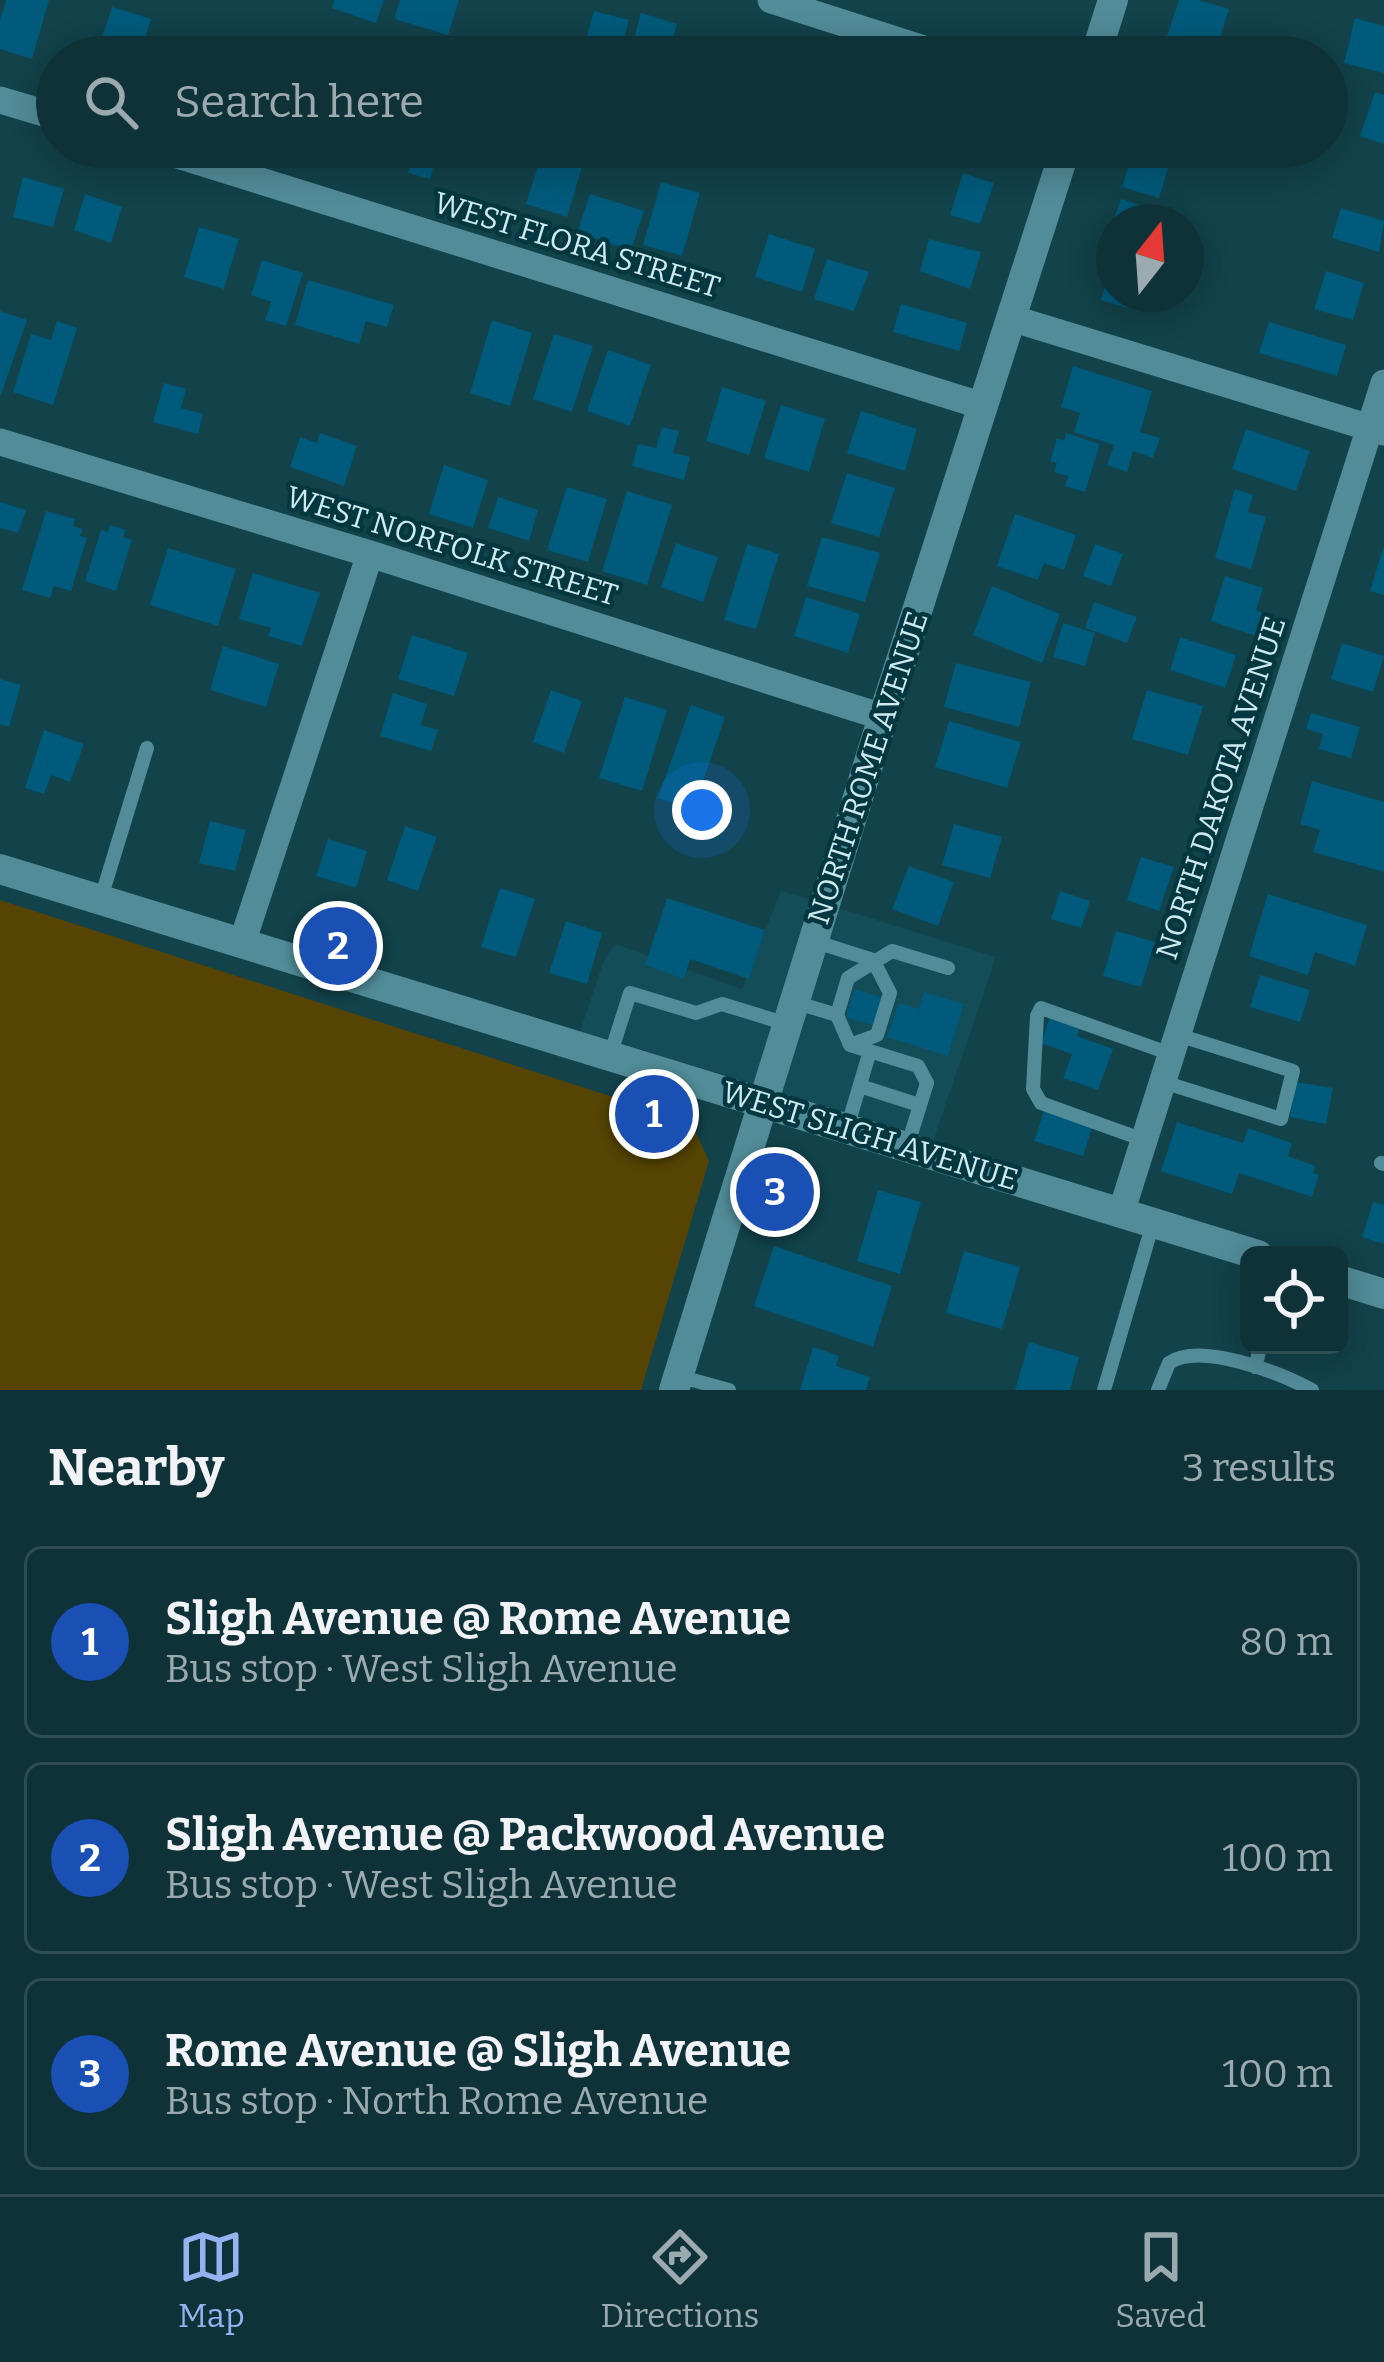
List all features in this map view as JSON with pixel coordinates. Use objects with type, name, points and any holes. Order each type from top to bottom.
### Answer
[{"type":"main road","points":[[1102,36],[1113,0]]},
{"type":"main road","name":"NORTH ROME AVENUE","points":[[676,1383],[1059,168]]},
{"type":"main road","name":"WEST SLIGH AVENUE","points":[[0,869],[1240,1250]]},
{"type":"main road","points":[[1348,1283],[1384,1294]]},
{"type":"street","points":[[771,0],[883,36]]},
{"type":"street","points":[[0,100],[36,111]]},
{"type":"street","name":"WEST FLORA STREET","points":[[219,168],[983,406]]},
{"type":"street","points":[[1011,317],[1377,429]]},
{"type":"street","name":"NORTH DAKOTA AVENUE","points":[[1121,1213],[1377,429],[1384,383]]},
{"type":"street","name":"WEST NORFOLK STREET","points":[[0,442],[883,717]]},
{"type":"street","points":[[242,944],[370,554]]},
{"type":"lane","points":[[100,900],[147,748]]},
{"type":"lane","points":[[813,941],[873,960],[890,993],[878,1035],[850,1045]]},
{"type":"lane","points":[[907,1147],[927,1083],[918,1066],[850,1045],[837,1015],[848,978],[892,951],[948,968]]},
{"type":"lane","points":[[610,1056],[630,993],[696,1013],[722,1004],[837,1015]]},
{"type":"lane","points":[[1144,1140],[1041,1103],[1033,1089],[1041,1008],[1293,1071],[1281,1119],[1163,1082]]},
{"type":"lane","points":[[847,1128],[870,1051]]},
{"type":"lane","points":[[860,1086],[920,1105]]},
{"type":"lane","points":[[1104,1390],[1153,1223]]},
{"type":"lane","points":[[1255,1367],[1259,1354]]},
{"type":"lane","points":[[1158,1390],[1168,1363],[1178,1356],[1210,1356],[1255,1367],[1312,1390]]},
{"type":"lane","points":[[676,1383],[729,1390]]},
{"type":"shaded area","points":[[781,891],[812,900],[754,1084],[580,1031],[604,960],[615,944],[742,989]]},
{"type":"shaded area","points":[[0,900],[691,1122],[709,1161],[641,1390],[0,1390]]},
{"type":"shaded area","points":[[838,908],[996,957],[934,1139],[781,1092]]},
{"type":"building","points":[[6,0],[49,0],[32,59],[0,49]]},
{"type":"building","points":[[334,0],[384,0],[376,23],[332,8]]},
{"type":"building","points":[[400,0],[459,0],[448,35],[394,19]]},
{"type":"building","points":[[1179,0],[1229,9],[1220,36],[1167,36]]},
{"type":"building","points":[[112,7],[151,19],[146,36],[103,36]]},
{"type":"building","points":[[594,11],[629,20],[625,36],[587,36]]},
{"type":"building","points":[[641,13],[677,24],[673,36],[635,36]]},
{"type":"building","points":[[1355,18],[1384,26],[1384,73],[1348,64]]},
{"type":"building","points":[[1375,92],[1384,95],[1384,144],[1360,136]]},
{"type":"building","points":[[409,168],[433,168],[430,179],[408,173]]},
{"type":"building","points":[[537,168],[582,168],[567,217],[526,204]]},
{"type":"building","points":[[1128,168],[1168,168],[1159,198],[1122,187]]},
{"type":"building","points":[[963,173],[994,183],[980,224],[950,215]]},
{"type":"building","points":[[23,177],[64,189],[53,227],[13,217]]},
{"type":"building","points":[[661,182],[700,193],[682,256],[643,245]]},
{"type":"building","points":[[85,194],[122,207],[111,243],[74,230]]},
{"type":"building","points":[[590,194],[644,211],[631,250],[577,233]]},
{"type":"building","points":[[1341,208],[1384,221],[1379,252],[1332,238]]},
{"type":"building","points":[[199,227],[239,239],[224,289],[184,277]]},
{"type":"building","points":[[769,234],[815,249],[802,292],[755,277]]},
{"type":"building","points":[[929,239],[981,252],[970,289],[920,271]]},
{"type":"building","points":[[827,259],[869,272],[854,311],[814,299]]},
{"type":"building","points":[[262,260],[303,273],[286,326],[265,320],[271,302],[251,295]]},
{"type":"building","points":[[1326,271],[1364,283],[1353,320],[1314,309]]},
{"type":"building","points":[[308,280],[394,305],[387,327],[366,321],[359,344],[295,325]]},
{"type":"building","points":[[901,304],[967,323],[959,351],[893,332]]},
{"type":"building","points":[[0,311],[27,320],[1,395],[0,395]]},
{"type":"building","points":[[492,320],[532,333],[510,406],[470,393]]},
{"type":"building","points":[[57,321],[77,328],[53,405],[13,392],[31,334],[51,340]]},
{"type":"building","points":[[1269,322],[1346,345],[1337,376],[1259,353]]},
{"type":"building","points":[[554,334],[593,346],[572,412],[533,399]]},
{"type":"building","points":[[608,350],[651,365],[630,426],[587,411]]},
{"type":"building","points":[[1073,366],[1152,391],[1140,432],[1160,438],[1153,458],[1133,451],[1127,472],[1107,465],[1114,445],[1074,432],[1080,413],[1061,407]]},
{"type":"building","points":[[164,383],[186,389],[181,408],[203,414],[198,434],[153,422]]},
{"type":"building","points":[[722,387],[766,401],[749,455],[706,441]]},
{"type":"building","points":[[781,405],[825,419],[809,472],[764,458]]},
{"type":"building","points":[[861,411],[917,429],[905,471],[847,453]]},
{"type":"building","points":[[662,427],[679,431],[673,453],[690,457],[684,480],[632,466],[638,444],[656,448]]},
{"type":"building","points":[[1246,429],[1310,451],[1296,491],[1232,469]]},
{"type":"building","points":[[320,433],[357,446],[344,486],[290,467],[300,437],[317,443]]},
{"type":"building","points":[[1066,433],[1100,444],[1085,492],[1065,486],[1068,476],[1054,472],[1057,463],[1050,461],[1057,438],[1064,441]]},
{"type":"building","points":[[444,465],[488,480],[473,528],[429,514]]},
{"type":"building","points":[[847,473],[895,488],[879,537],[831,523]]},
{"type":"building","points":[[567,487],[607,499],[588,562],[547,550]]},
{"type":"building","points":[[1235,489],[1253,495],[1248,512],[1266,517],[1251,569],[1215,558]]},
{"type":"building","points":[[627,491],[672,505],[647,585],[602,571]]},
{"type":"building","points":[[498,497],[538,510],[529,541],[488,528]]},
{"type":"building","points":[[0,502],[26,510],[18,533],[0,528]]},
{"type":"building","points":[[46,511],[75,519],[73,526],[83,529],[80,536],[87,538],[71,591],[54,586],[50,598],[22,590]]},
{"type":"building","points":[[1015,514],[1076,535],[1064,570],[1044,563],[1038,580],[997,566]]},
{"type":"building","points":[[110,525],[126,530],[123,537],[132,540],[116,591],[85,581],[101,530],[108,532]]},
{"type":"building","points":[[822,537],[880,553],[865,602],[807,586]]},
{"type":"building","points":[[676,543],[718,557],[703,602],[661,587]]},
{"type":"building","points":[[747,544],[779,554],[756,629],[724,620]]},
{"type":"building","points":[[1095,544],[1123,554],[1111,586],[1083,576]]},
{"type":"building","points":[[168,548],[236,569],[218,626],[150,605]]},
{"type":"building","points":[[1384,548],[1384,595],[1370,591]]},
{"type":"building","points":[[253,573],[320,593],[302,646],[268,636],[271,628],[239,619]]},
{"type":"building","points":[[1225,576],[1263,588],[1256,610],[1275,617],[1268,640],[1211,621]]},
{"type":"building","points":[[992,586],[1060,614],[1042,663],[973,635]]},
{"type":"building","points":[[806,597],[860,614],[848,653],[794,636]]},
{"type":"building","points":[[1094,602],[1137,617],[1127,643],[1085,628]]},
{"type":"building","points":[[1063,623],[1095,633],[1085,666],[1053,657]]},
{"type":"building","points":[[412,635],[468,653],[454,696],[398,679]]},
{"type":"building","points":[[1180,637],[1236,655],[1225,688],[1170,670]]},
{"type":"building","points":[[1342,643],[1384,656],[1373,692],[1331,679]]},
{"type":"building","points":[[223,646],[279,664],[266,707],[210,690]]},
{"type":"building","points":[[956,663],[1031,682],[1019,727],[944,707]]},
{"type":"building","points":[[0,679],[21,685],[9,727],[0,724]]},
{"type":"building","points":[[551,690],[582,701],[564,753],[533,742]]},
{"type":"building","points":[[1147,690],[1203,706],[1188,755],[1132,739]]},
{"type":"building","points":[[393,693],[427,704],[421,725],[438,730],[431,751],[380,736]]},
{"type":"building","points":[[625,697],[667,710],[642,791],[599,778]]},
{"type":"building","points":[[691,705],[725,717],[693,810],[658,798]]},
{"type":"building","points":[[1311,713],[1360,727],[1351,758],[1319,749],[1323,734],[1306,729]]},
{"type":"building","points":[[949,721],[1021,742],[1007,788],[935,767]]},
{"type":"building","points":[[44,730],[84,744],[70,782],[51,775],[44,794],[25,788]]},
{"type":"building","points":[[1312,781],[1384,802],[1384,872],[1313,852],[1320,830],[1300,824]]},
{"type":"building","points":[[210,821],[246,830],[235,871],[199,863]]},
{"type":"building","points":[[954,824],[1002,837],[990,878],[942,865]]},
{"type":"building","points":[[405,826],[437,837],[418,891],[387,880]]},
{"type":"building","points":[[328,839],[367,851],[356,888],[316,876]]},
{"type":"building","points":[[1141,857],[1174,867],[1159,911],[1127,900]]},
{"type":"building","points":[[909,866],[954,882],[938,926],[892,909]]},
{"type":"building","points":[[500,888],[535,899],[516,957],[481,947]]},
{"type":"building","points":[[1060,891],[1090,901],[1081,928],[1051,919]]},
{"type":"building","points":[[1268,894],[1367,925],[1355,966],[1315,952],[1308,975],[1249,956]]},
{"type":"building","points":[[667,898],[765,930],[749,979],[690,959],[684,979],[645,965]]},
{"type":"building","points":[[566,921],[602,933],[587,984],[549,973]]},
{"type":"building","points":[[1116,931],[1155,942],[1141,987],[1103,976]]},
{"type":"building","points":[[1260,975],[1310,990],[1300,1022],[1250,1007]]},
{"type":"building","points":[[855,989],[884,998],[876,1026],[846,1017]]},
{"type":"building","points":[[924,992],[964,1004],[948,1056],[887,1037],[899,1003],[919,1009]]},
{"type":"building","points":[[1051,1014],[1081,1025],[1077,1036],[1113,1049],[1098,1090],[1063,1078],[1072,1054],[1041,1043]]},
{"type":"building","points":[[1296,1082],[1333,1088],[1326,1124],[1290,1117]]},
{"type":"building","points":[[1044,1111],[1093,1125],[1083,1156],[1034,1141]]},
{"type":"building","points":[[1177,1122],[1243,1143],[1248,1128],[1292,1143],[1288,1156],[1315,1166],[1313,1173],[1319,1175],[1312,1197],[1239,1173],[1232,1194],[1161,1171]]},
{"type":"building","points":[[878,1190],[921,1202],[900,1274],[857,1261]]},
{"type":"building","points":[[1373,1202],[1384,1205],[1384,1244],[1362,1237]]},
{"type":"building","points":[[774,1246],[892,1286],[873,1347],[754,1306]]},
{"type":"building","points":[[964,1251],[1020,1267],[1002,1329],[946,1313]]},
{"type":"building","points":[[1029,1342],[1079,1357],[1070,1390],[1015,1390]]},
{"type":"building","points":[[813,1347],[839,1356],[836,1366],[870,1377],[866,1390],[800,1390]]},
{"type":"place","name":"Sligh Avenue @ Packwood Avenue","points":[[338,946]]},
{"type":"place","name":"Sligh Avenue @ Rome Avenue","points":[[654,1114]]},
{"type":"place","name":"Rome Avenue @ Sligh Avenue","points":[[775,1192]]}]
